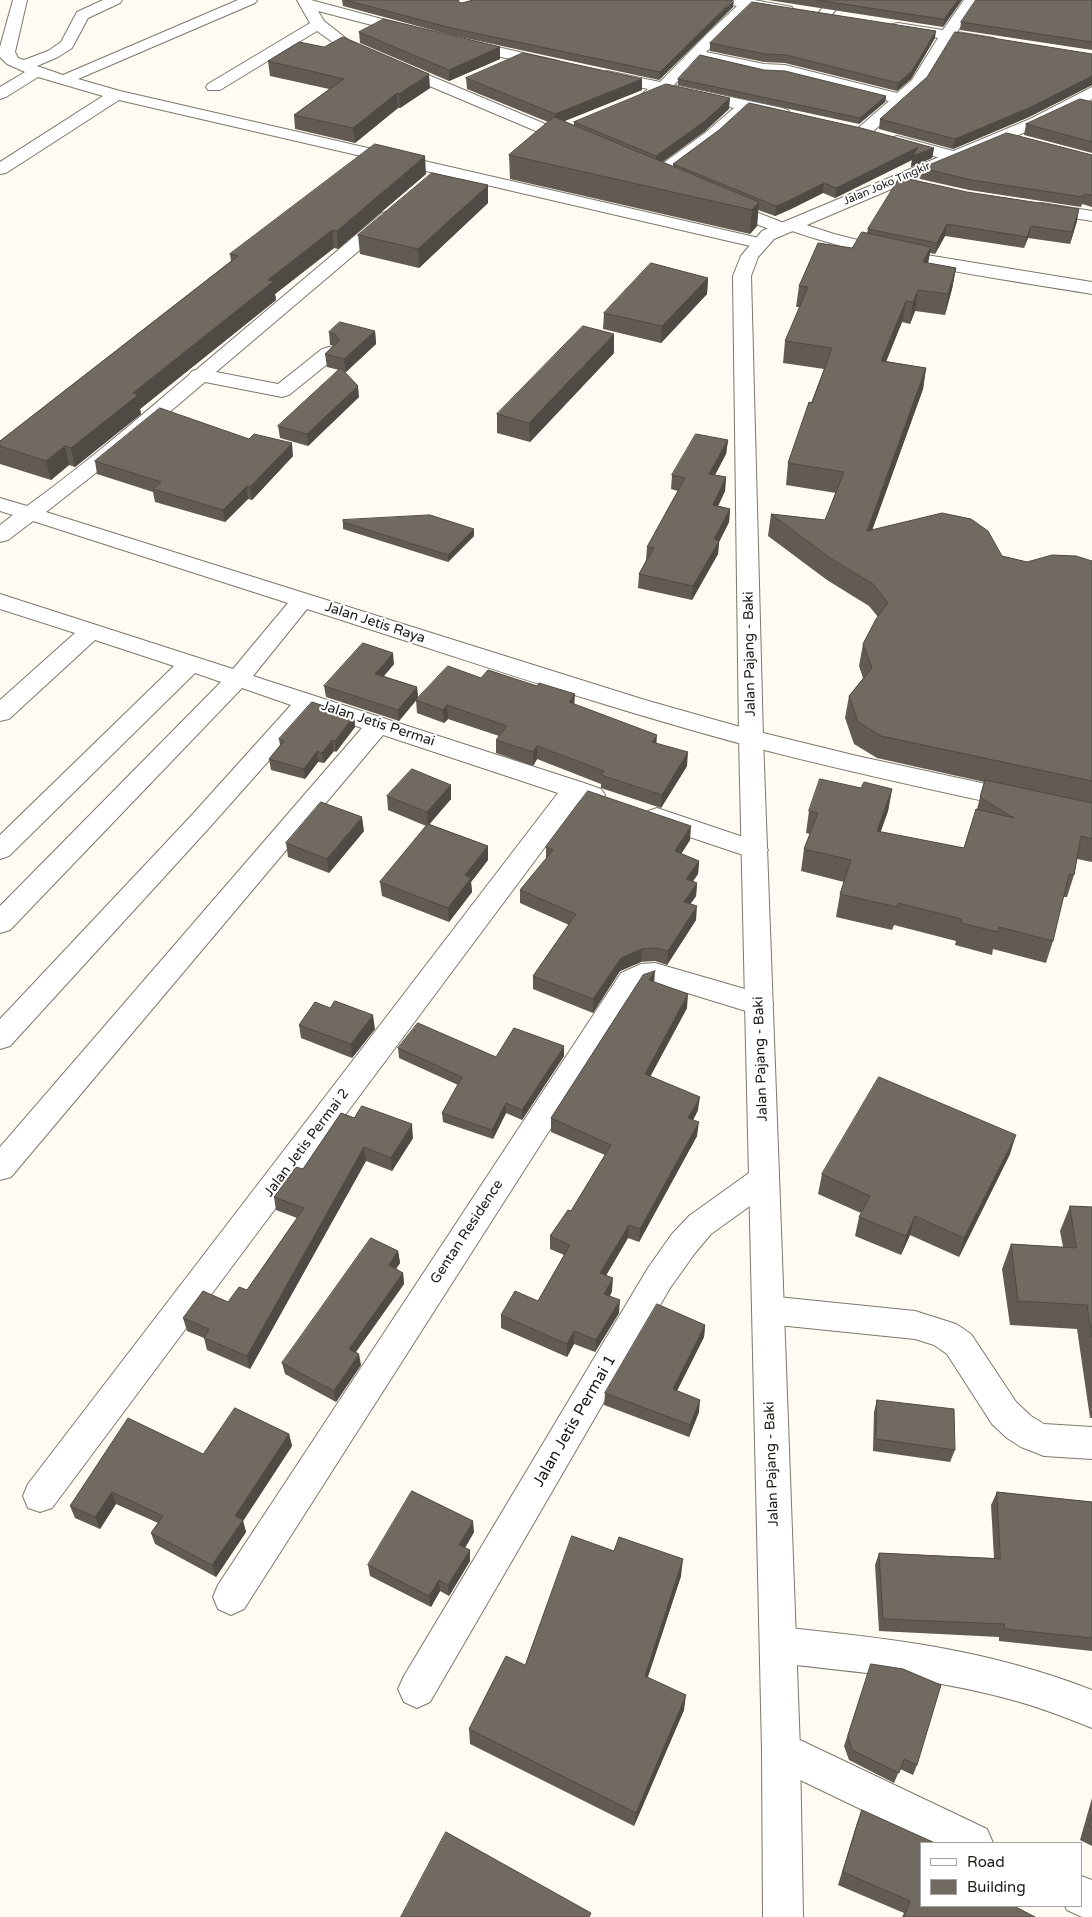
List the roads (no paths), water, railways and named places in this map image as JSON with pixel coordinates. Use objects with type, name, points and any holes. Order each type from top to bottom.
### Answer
[{"type":"street","points":[[0,94],[19,61],[20,0]]},
{"type":"street","points":[[19,61],[67,45],[82,14],[115,0]]},
{"type":"street","points":[[63,80],[250,0]]},
{"type":"street","points":[[728,0],[843,19]]},
{"type":"street","points":[[824,16],[837,0]]},
{"type":"street","points":[[863,132],[918,83],[971,0]]},
{"type":"street","points":[[433,37],[316,3],[318,24],[334,38],[348,46],[589,147]]},
{"type":"street","points":[[638,100],[662,89],[712,36],[734,20],[747,4]]},
{"type":"street","points":[[214,87],[318,24]]},
{"type":"street","points":[[881,24],[1006,43]]},
{"type":"street","points":[[450,41],[568,68]]},
{"type":"street","points":[[696,54],[764,69],[793,72],[902,99]]},
{"type":"street","points":[[500,66],[521,57]]},
{"type":"street","points":[[19,61],[63,80],[116,95],[445,170],[777,232],[822,236],[887,254],[1092,288]]},
{"type":"street","points":[[596,74],[794,116]]},
{"type":"street","points":[[448,89],[466,81]]},
{"type":"street","name":"Jalan Joko Tingkir","points":[[777,232],[951,156],[1085,104],[1092,92]]},
{"type":"street","points":[[0,169],[116,95]]},
{"type":"street","points":[[656,176],[711,136],[745,106]]},
{"type":"street","points":[[555,133],[571,126]]},
{"type":"street","points":[[845,128],[951,156]]},
{"type":"street","points":[[1004,136],[1030,143]]},
{"type":"street","points":[[640,169],[675,183]]},
{"type":"street","points":[[429,183],[445,170]]},
{"type":"street","points":[[896,180],[923,188]]},
{"type":"street","points":[[711,198],[777,232]]},
{"type":"street","points":[[1025,206],[1092,216]]},
{"type":"street","points":[[0,535],[112,450],[400,207]]},
{"type":"street","name":"Jalan Pajang - Baki","points":[[777,232],[746,260],[740,290],[743,325],[751,738],[781,1750],[783,1917]]},
{"type":"street","points":[[199,376],[282,392],[329,353]]},
{"type":"street","name":"Jalan Jetis Raya","points":[[0,504],[636,706],[751,738],[857,764],[1092,816]]},
{"type":"street","points":[[0,923],[238,678],[302,600]]},
{"type":"street","name":"Jalan Jetis Permai","points":[[0,601],[379,724],[755,850]]},
{"type":"street","points":[[0,713],[91,631]]},
{"type":"street","points":[[0,850],[191,663]]},
{"type":"street","points":[[0,1038],[200,822],[308,701]]},
{"type":"street","points":[[0,1168],[137,1006],[269,856],[379,724]]},
{"type":"street","name":"Jalan Jetis Permai 2","points":[[40,1496],[575,790]]},
{"type":"street","name":"Gentan Residence","points":[[231,1597],[630,980],[641,974],[655,974],[759,1004]]},
{"type":"street","name":"Jalan Jetis Permai 1","points":[[417,1689],[659,1278],[681,1247],[700,1226],[764,1179]]},
{"type":"street","points":[[768,1310],[916,1325],[944,1334],[959,1344],[1004,1413],[1019,1427],[1033,1436],[1044,1440],[1092,1443]]},
{"type":"street","points":[[778,1645],[949,1665],[1008,1679],[1092,1709]]},
{"type":"street","points":[[781,1750],[970,1842]]}]
